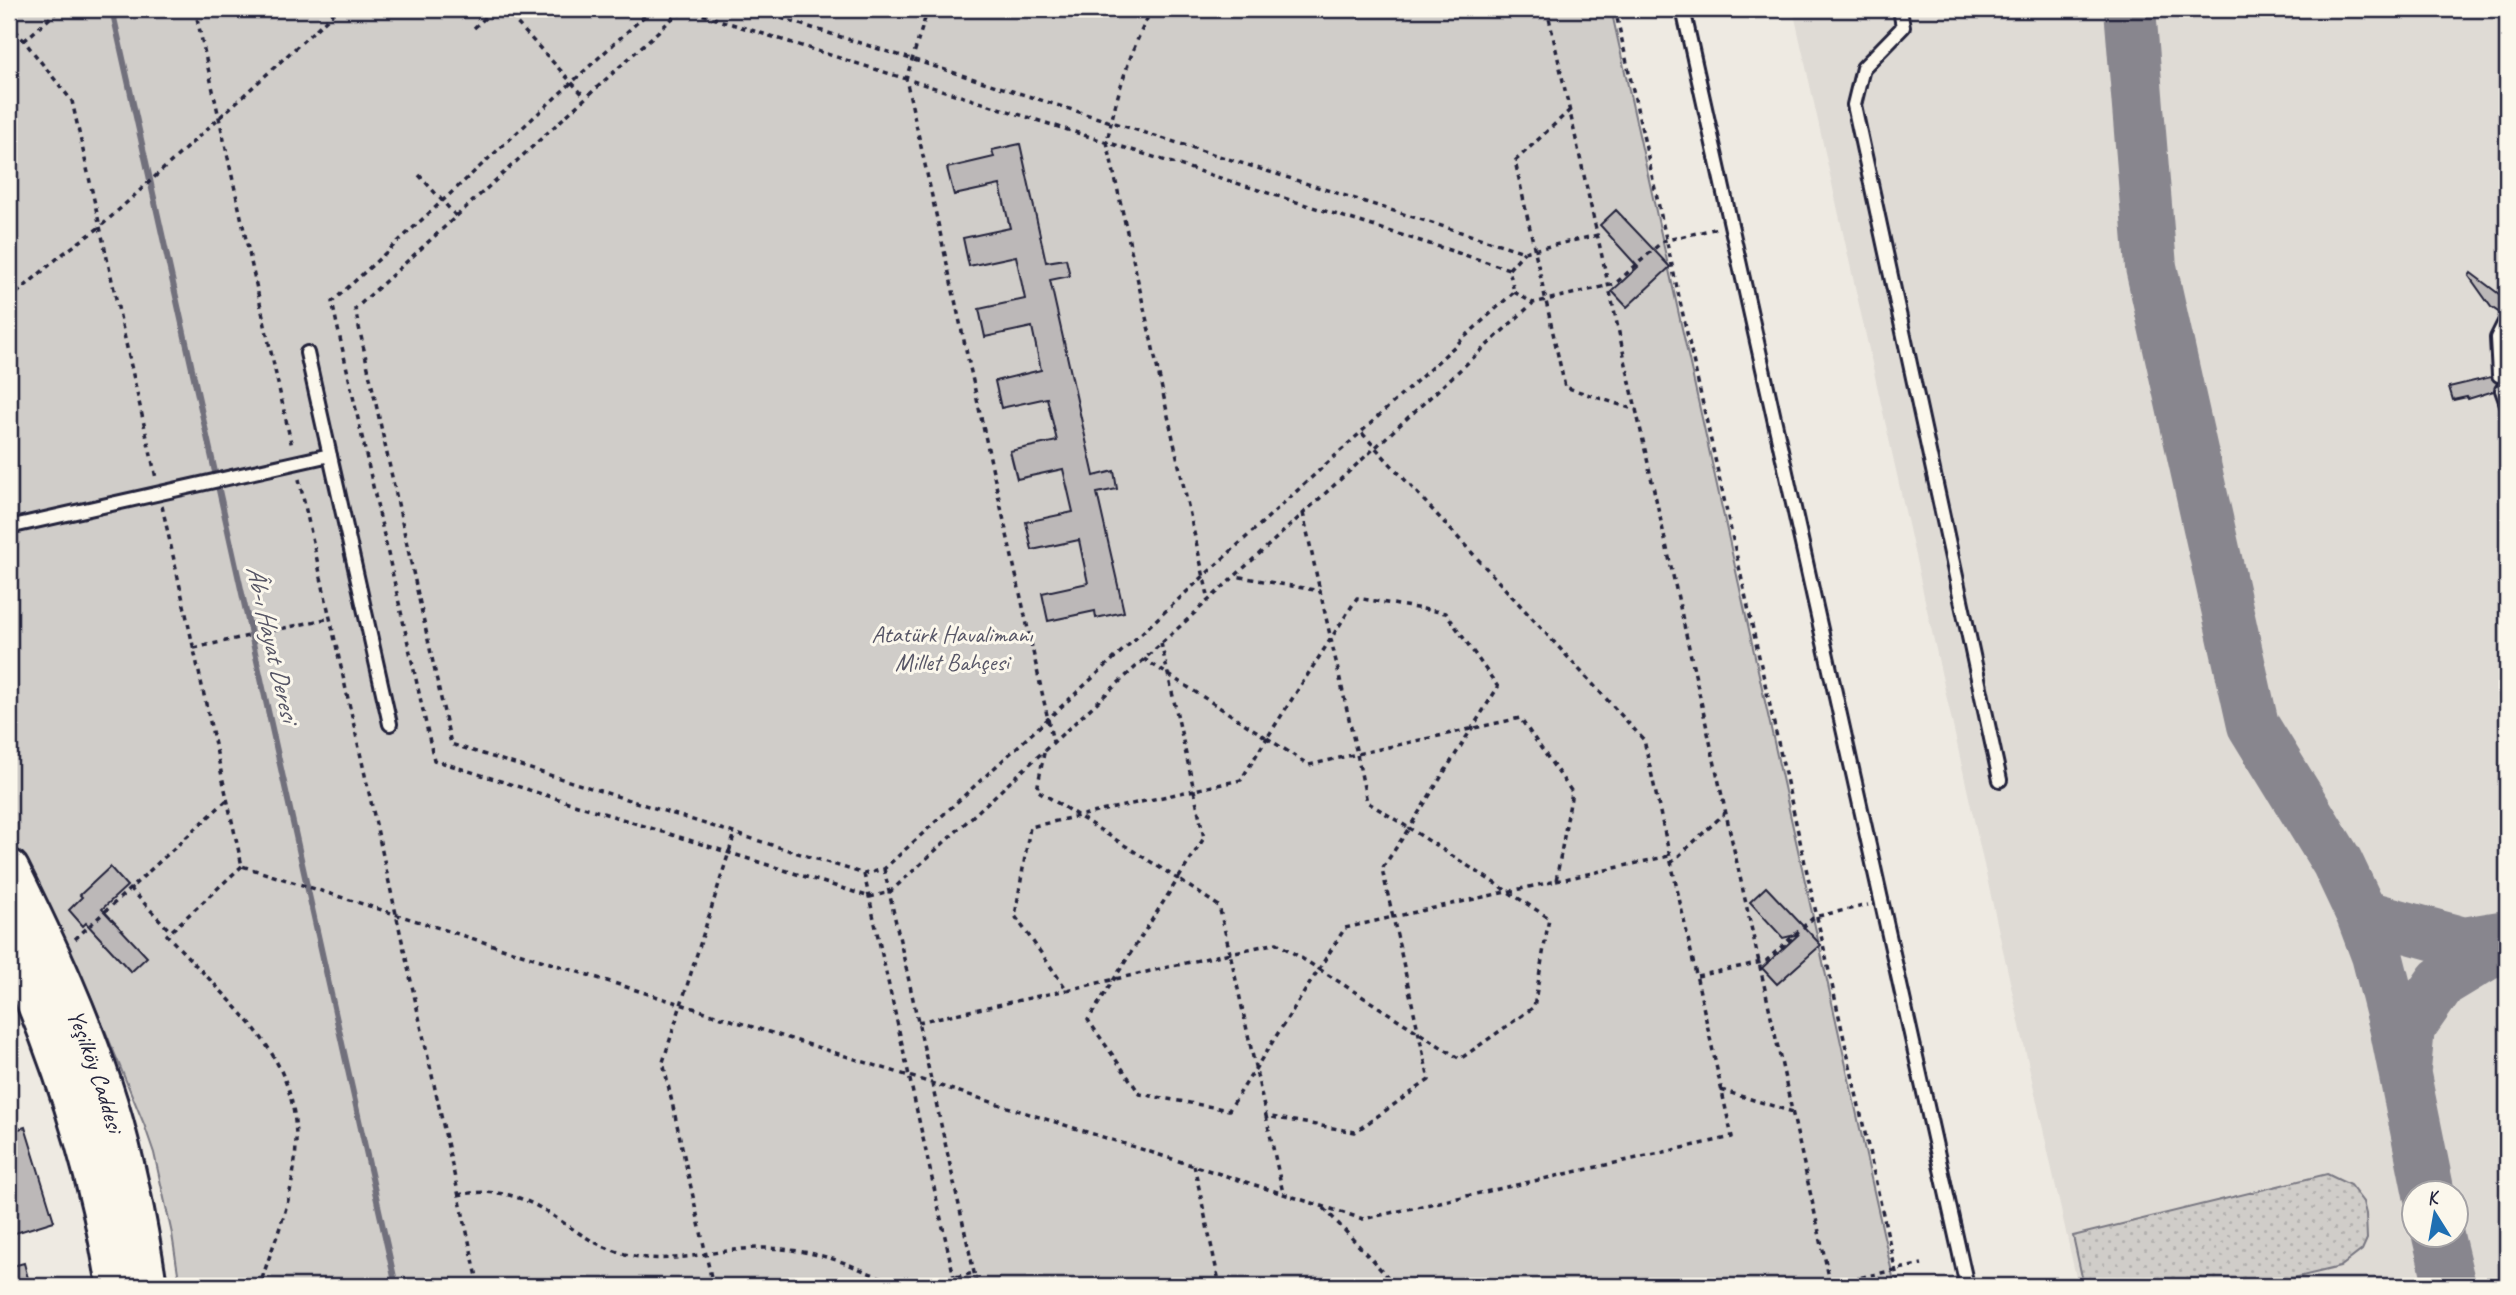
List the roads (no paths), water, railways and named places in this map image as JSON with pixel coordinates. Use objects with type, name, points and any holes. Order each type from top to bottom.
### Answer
[{"type":"highway","name":"Yeşilköy Caddesi","points":[[9,869],[64,986],[108,1104],[135,1215],[147,1286]]},
{"type":"highway","name":"Yeşilköy Caddesi","points":[[9,939],[48,1029],[78,1116],[109,1234],[117,1286]]},
{"type":"lane","points":[[1683,9],[1967,1286]]},
{"type":"lane","points":[[1900,9],[1903,27],[1863,68],[1854,105],[2000,780]]},
{"type":"lane","points":[[2499,375],[2497,338],[2507,318]]},
{"type":"lane","points":[[307,353],[390,724]]},
{"type":"lane","points":[[2502,390],[2507,404]]},
{"type":"lane","points":[[9,527],[330,456]]},
{"type":"waterway","name":"Âb-ı Hayat Deresi","points":[[112,9],[396,1286]]},
{"type":"park label","name":"Atatürk Havalimanı Millet Bahçesi","points":[[952,648]]}]
